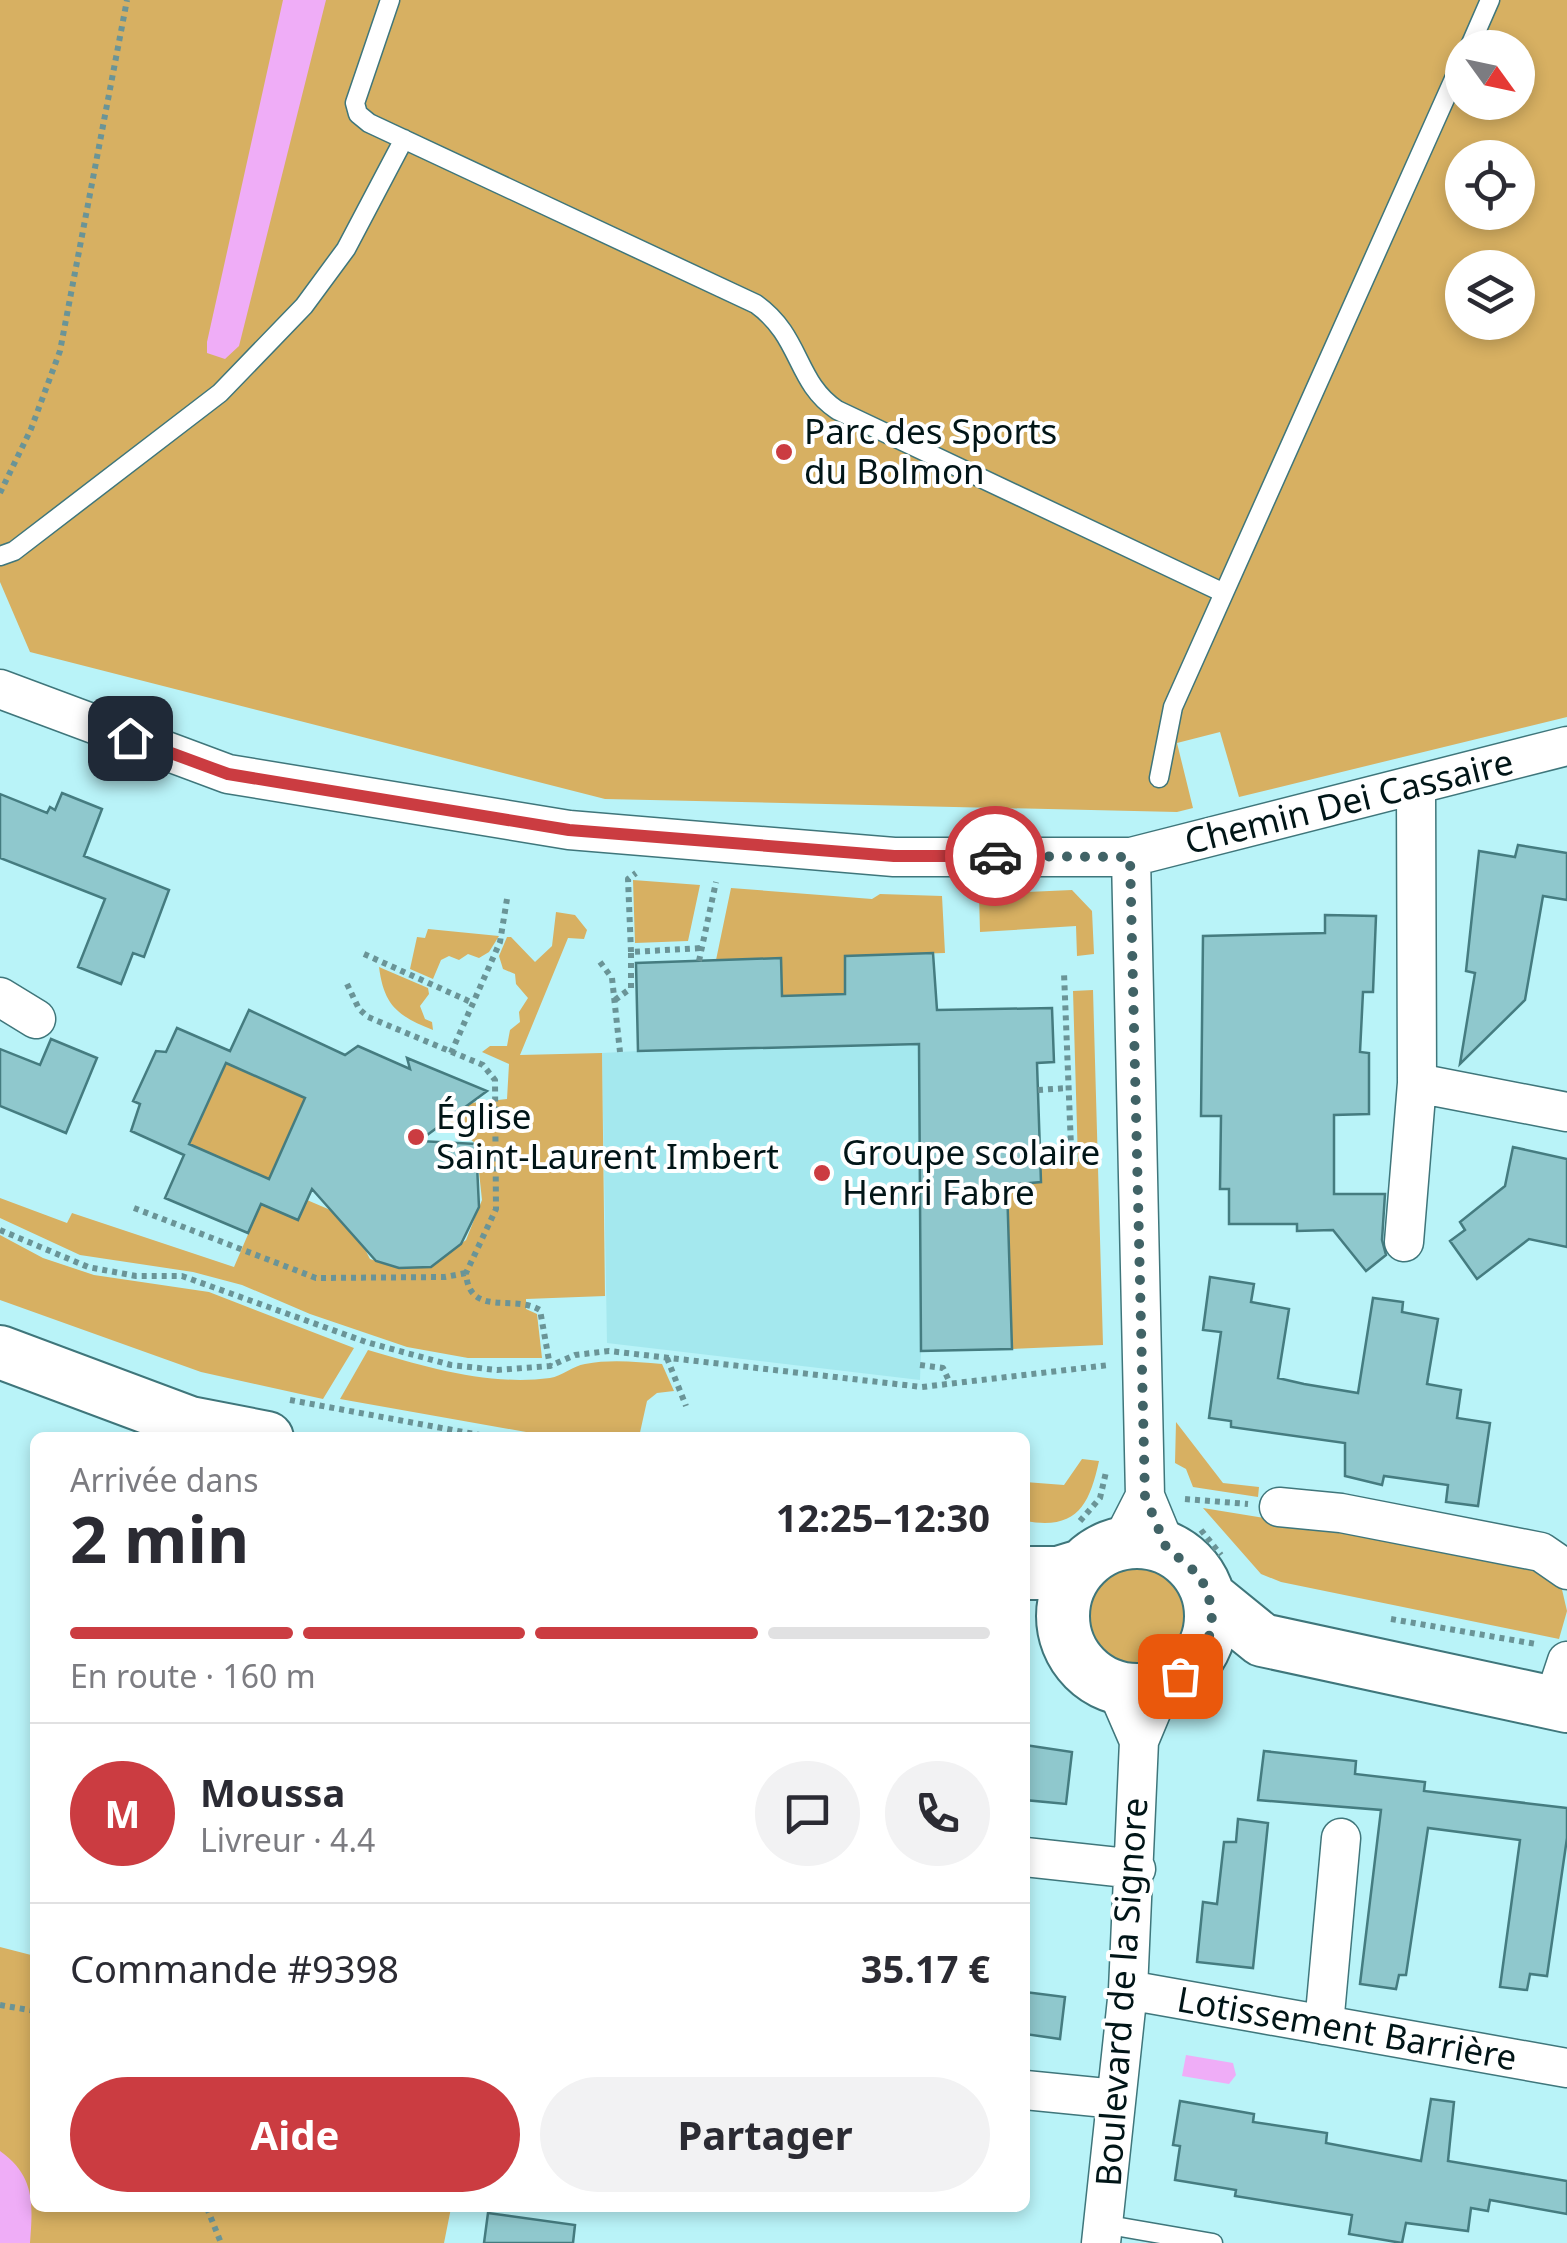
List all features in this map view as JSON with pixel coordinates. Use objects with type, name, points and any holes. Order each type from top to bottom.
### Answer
[{"type":"street","name":"Chemin Dei Cassaire","points":[[0,689],[228,774],[569,830],[894,856],[1130,857],[1416,788],[1567,746]]},
{"type":"street","points":[[1404,1242],[1417,1083],[1416,788]]},
{"type":"street","points":[[1130,857],[1147,1523],[1193,1568],[1216,1577],[1262,1640]]},
{"type":"street","points":[[0,996],[36,1019]]},
{"type":"street","points":[[1417,1083],[1567,1112]]},
{"type":"street","points":[[0,1352],[190,1424],[271,1417]]},
{"type":"street","points":[[0,1388],[119,1432]]},
{"type":"street","points":[[1279,1507],[1341,1513],[1541,1552],[1567,1570]]},
{"type":"street","points":[[1030,1573],[1058,1573],[1147,1523]]},
{"type":"street","points":[[1147,1523],[1068,1588],[1062,1612],[1045,1624],[1093,1677],[1158,1678],[1262,1640],[1559,1679]]},
{"type":"street","points":[[1158,1678],[1208,1642],[1216,1577]]},
{"type":"street","name":"Boulevard de la Signore","points":[[1102,2233],[1128,1990],[1139,1740],[1158,1678]]},
{"type":"street","points":[[1324,2025],[1341,1838]]},
{"type":"street","points":[[1030,1858],[1136,1869]]},
{"type":"street","name":"Lotissement Barrière","points":[[1128,1990],[1567,2068]]},
{"type":"street","points":[[1030,2090],[1116,2099]]},
{"type":"lane","points":[[390,0],[355,104],[358,114],[369,123],[756,304],[778,319],[792,338],[809,381],[821,399],[838,410],[1224,593]]},
{"type":"lane","points":[[1476,30],[1490,0]]},
{"type":"lane","points":[[1159,778],[1173,708],[1445,99]]},
{"type":"lane","points":[[0,556],[14,552],[220,394],[326,280],[404,139]]},
{"type":"lane","points":[[1102,2233],[1213,2243]]},
{"type":"path","points":[[0,493],[31,430],[60,351],[127,0]]},
{"type":"path","points":[[614,1000],[630,988],[628,879],[635,873],[651,874]]},
{"type":"path","points":[[699,961],[716,882]]},
{"type":"path","points":[[451,1053],[500,942],[507,899]]},
{"type":"path","points":[[630,952],[702,948]]},
{"type":"path","points":[[364,954],[473,1003]]},
{"type":"path","points":[[600,962],[612,978],[620,1052]]},
{"type":"path","points":[[1040,1155],[1064,1154],[1071,1146],[1064,974]]},
{"type":"path","points":[[346,984],[358,1010],[368,1017],[490,1073],[497,1101],[496,1210],[466,1273],[473,1295],[486,1303],[525,1304],[540,1310],[550,1366]]},
{"type":"path","points":[[1038,1090],[1068,1088]]},
{"type":"path","points":[[134,1208],[316,1278],[445,1277],[466,1273]]},
{"type":"path","points":[[0,1230],[88,1267],[136,1276],[182,1276],[366,1342],[451,1365],[497,1370],[550,1366],[575,1355],[609,1351],[922,1387],[1120,1364]]},
{"type":"path","points":[[667,1358],[686,1406]]},
{"type":"path","points":[[920,1365],[943,1368],[950,1383]]},
{"type":"path","points":[[271,1417],[432,1432]]},
{"type":"path","points":[[1113,1468],[1106,1469],[1100,1498],[1147,1523],[1216,1577]]},
{"type":"path","points":[[1147,1523],[1279,1507]]},
{"type":"path","points":[[1382,1617],[1559,1679]]},
{"type":"path","points":[[0,2005],[30,2010]]},
{"type":"path","points":[[209,2212],[221,2243]]},
{"type":"shaded area","name":"Parc des Sports du Bolmon","points":[[0,0],[1567,0],[1567,717],[1239,797],[1220,732],[1177,743],[1193,808],[1177,812],[605,799],[30,652],[0,582]]},
{"type":"shaded area","points":[[283,0],[326,0],[239,346],[225,359],[207,353],[207,342]]},
{"type":"shaded area","points":[[633,880],[700,885],[688,941],[635,943]]},
{"type":"shaded area","points":[[731,888],[872,899],[880,894],[942,896],[945,953],[845,956],[845,994],[782,996],[716,960]]},
{"type":"shaded area","points":[[1072,890],[1092,911],[1094,954],[1077,956],[1076,926],[980,932],[979,894]]},
{"type":"shaded area","points":[[556,912],[575,915],[587,930],[584,939],[568,938],[520,1055],[602,1053],[605,1296],[526,1299],[526,1309],[537,1314],[542,1358],[468,1358],[407,1347],[310,1314],[242,1285],[193,1272],[80,1255],[0,1218],[0,1198],[67,1223],[72,1213],[234,1267],[261,1204],[297,1220],[307,1200],[349,1218],[370,1259],[399,1268],[430,1267],[466,1240],[482,1200],[476,1144],[448,1120],[471,1103],[507,1099],[509,1064],[482,1052],[490,1046],[507,1046],[510,1030],[520,1022],[519,1012],[528,998],[516,984],[515,974],[503,969],[499,956],[507,937],[511,937],[535,962],[552,946]]},
{"type":"shaded area","points":[[428,929],[499,936],[489,952],[479,958],[468,954],[459,960],[449,956],[441,960],[433,979],[410,969],[417,937],[425,938]]},
{"type":"shaded area","name":"Groupe scolaire Henri Fabre","points":[[933,953],[938,1010],[1052,1008],[1054,1062],[1037,1064],[1041,1182],[1007,1186],[1012,1349],[921,1351],[920,1380],[607,1343],[602,1053],[638,1051],[636,963],[781,958],[845,993],[845,956]]},
{"type":"shaded area","points":[[379,967],[428,988],[429,994],[420,1006],[433,1030],[395,1008],[385,991]]},
{"type":"shaded area","points":[[1093,990],[1103,1345],[1012,1349],[1007,1185],[1040,1182],[1040,1165],[1078,1162],[1073,991]]},
{"type":"shaded area","points":[[226,1063],[305,1098],[269,1179],[189,1144]]},
{"type":"shaded area","points":[[0,1235],[43,1258],[94,1275],[209,1292],[354,1348],[323,1399],[201,1372],[0,1300]]},
{"type":"shaded area","points":[[368,1350],[435,1368],[504,1379],[550,1378],[595,1362],[662,1364],[674,1391],[657,1393],[647,1401],[640,1432],[526,1432],[340,1399]]},
{"type":"shaded area","points":[[1176,1422],[1223,1483],[1259,1487],[1258,1497],[1193,1487],[1186,1469],[1175,1463]]},
{"type":"shaded area","points":[[1082,1459],[1099,1461],[1085,1503],[1077,1512],[1057,1522],[1030,1522],[1030,1482],[1064,1485]]},
{"type":"shaded area","points":[[1203,1508],[1531,1561],[1560,1581],[1567,1611],[1559,1639],[1281,1582],[1261,1574]]},
{"type":"shaded area","points":[[1138,1562],[1159,1566],[1176,1578],[1188,1595],[1192,1616],[1188,1637],[1176,1654],[1159,1666],[1138,1670],[1117,1666],[1100,1654],[1088,1637],[1084,1616],[1088,1595],[1100,1578],[1117,1566]]},
{"type":"shaded area","points":[[0,1947],[30,1955],[30,2212],[450,2212],[444,2243],[0,2243]]},
{"type":"shaded area","points":[[1186,2055],[1233,2063],[1236,2075],[1229,2084],[1182,2076]]},
{"type":"shaded area","points":[[0,2151],[26,2181],[32,2215],[30,2243],[0,2243]]},
{"type":"building","points":[[62,793],[102,809],[84,856],[169,890],[144,957],[133,953],[121,984],[78,967],[105,899],[0,858],[0,794],[47,813],[50,807],[55,810]]},
{"type":"building","points":[[1518,845],[1567,853],[1567,900],[1543,896],[1525,1000],[1460,1064],[1475,973],[1466,971],[1479,851],[1515,857]]},
{"type":"building","points":[[1325,915],[1376,916],[1373,992],[1363,992],[1360,1052],[1369,1053],[1369,1114],[1334,1115],[1334,1194],[1385,1194],[1382,1240],[1386,1255],[1366,1271],[1333,1230],[1297,1231],[1297,1224],[1229,1224],[1229,1189],[1220,1189],[1221,1116],[1201,1116],[1203,936],[1325,933]]},
{"type":"building","points":[[933,953],[937,1010],[1052,1008],[1054,1062],[1037,1063],[1041,1182],[1007,1185],[1012,1349],[921,1351],[919,1044],[638,1051],[636,963],[781,958],[782,996],[845,994],[845,956]]},
{"type":"building","name":"Église Saint-Laurent Imbert","points":[[249,1010],[345,1055],[358,1046],[410,1069],[407,1058],[487,1091],[419,1141],[476,1144],[479,1207],[461,1244],[431,1267],[399,1268],[376,1261],[312,1189],[298,1220],[261,1204],[248,1233],[165,1198],[184,1155],[131,1131],[140,1104],[133,1101],[156,1051],[166,1052],[177,1028],[230,1051]],"holes":[[[226,1063],[305,1098],[269,1179],[189,1144]]]},
{"type":"building","points":[[51,1039],[97,1058],[66,1133],[0,1106],[0,1049],[40,1065]]},
{"type":"building","points":[[1513,1147],[1567,1159],[1567,1247],[1529,1239],[1477,1279],[1450,1241],[1465,1230],[1460,1222],[1505,1186]]},
{"type":"building","points":[[1210,1277],[1254,1284],[1251,1302],[1289,1309],[1278,1378],[1304,1384],[1358,1393],[1373,1298],[1403,1302],[1402,1312],[1438,1319],[1427,1384],[1461,1390],[1457,1418],[1490,1423],[1478,1506],[1446,1502],[1448,1485],[1384,1476],[1382,1485],[1345,1476],[1345,1443],[1231,1427],[1231,1421],[1209,1418],[1221,1332],[1203,1330]]},
{"type":"building","points":[[1030,1746],[1072,1752],[1066,1804],[1030,1800]]},
{"type":"building","points":[[1264,1751],[1356,1761],[1355,1774],[1425,1782],[1424,1791],[1567,1808],[1567,1838],[1547,1976],[1530,1974],[1527,1990],[1500,1987],[1520,1840],[1428,1828],[1406,1975],[1399,1975],[1396,1989],[1360,1984],[1381,1810],[1258,1800]]},
{"type":"building","points":[[1238,1819],[1268,1823],[1253,1968],[1197,1962],[1203,1902],[1217,1904],[1224,1842],[1236,1842]]},
{"type":"building","points":[[1030,1993],[1065,1997],[1060,2039],[1030,2035]]},
{"type":"building","points":[[1431,2099],[1454,2102],[1448,2161],[1567,2181],[1567,2214],[1490,2200],[1488,2211],[1471,2208],[1468,2231],[1406,2223],[1402,2243],[1349,2234],[1352,2215],[1235,2196],[1236,2190],[1175,2180],[1180,2146],[1173,2145],[1180,2101],[1254,2114],[1253,2122],[1327,2133],[1326,2143],[1421,2161]]},
{"type":"building","points":[[488,2213],[575,2225],[573,2243],[484,2243]]},
{"type":"way so far","points":[[995,856],[1130,857],[1145,1496],[1166,1547],[1186,1559],[1200,1576],[1209,1597],[1212,1620],[1208,1642],[1180,1676]]},
{"type":"place","name":"Parc des Sports du Bolmon","points":[[784,452]]},
{"type":"place","name":"Église Saint-Laurent Imbert","points":[[416,1137]]},
{"type":"place","name":"Groupe scolaire Henri Fabre","points":[[822,1173]]},
{"type":"route","points":[[130,738],[228,774],[569,830],[894,856],[995,856]]}]
